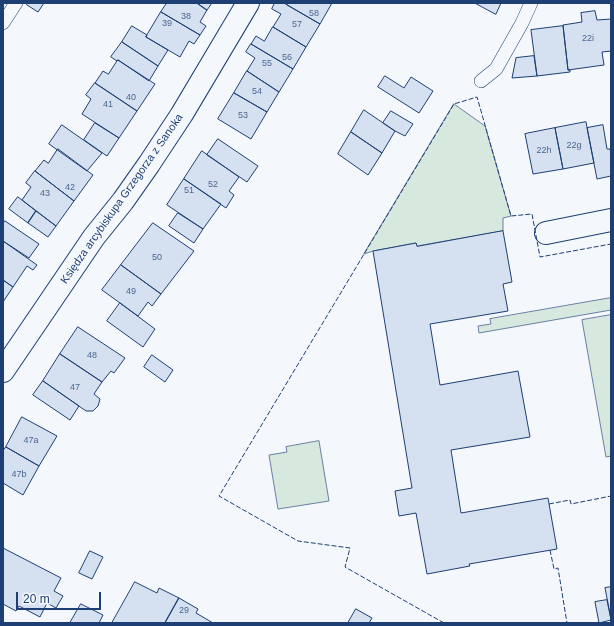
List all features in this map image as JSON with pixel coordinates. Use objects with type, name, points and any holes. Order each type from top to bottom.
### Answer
[{"type":"street","name":"Księdza arcybiskupa Grzegorza z Sanoka","points":[[3,371],[94,237],[123,201],[149,164],[182,114],[248,3]]},
{"type":"street","points":[[546,233],[611,220]]},
{"type":"lane","points":[[3,23],[16,3]]},
{"type":"lane","points":[[481,81],[496,69],[522,23],[531,3]]},
{"type":"shaded area","points":[[454,104],[485,126],[511,216],[503,218],[503,231],[417,246],[416,243],[364,254]]},
{"type":"shaded area","points":[[611,298],[611,310],[479,333],[478,326],[491,324],[490,319]]},
{"type":"shaded area","points":[[611,315],[611,456],[606,457],[582,320]]},
{"type":"shaded area","points":[[319,441],[329,501],[278,509],[269,455],[287,452],[286,447]]},
{"type":"building","points":[[28,3],[44,3],[38,12],[27,5]]},
{"type":"building","points":[[167,3],[197,3],[207,10],[200,22],[206,26],[200,35],[161,12]]},
{"type":"building","points":[[197,3],[212,3],[207,10]]},
{"type":"building","points":[[275,3],[284,3],[320,24],[306,47],[273,27],[281,14],[272,9]]},
{"type":"building","points":[[288,3],[332,3],[320,24],[287,5]]},
{"type":"building","points":[[475,3],[501,3],[496,14]]},
{"type":"building","points":[[595,11],[597,20],[611,19],[611,51],[602,52],[604,65],[568,70],[563,25],[582,22],[581,13]]},
{"type":"building","points":[[161,12],[200,35],[194,44],[189,41],[180,57],[146,37]]},
{"type":"building","points":[[132,26],[147,35],[146,37],[168,50],[158,66],[122,42]]},
{"type":"building","points":[[563,26],[568,70],[570,70],[570,72],[537,76],[531,30]]},
{"type":"building","points":[[273,27],[306,47],[293,69],[251,44],[256,36],[264,41]]},
{"type":"building","points":[[122,42],[158,66],[149,81],[118,60],[117,61],[111,57]]},
{"type":"building","points":[[251,44],[293,69],[279,92],[247,71],[255,58],[246,52]]},
{"type":"building","points":[[534,56],[537,76],[512,78],[516,58]]},
{"type":"building","points":[[118,60],[155,84],[137,111],[95,83],[103,71],[108,74]]},
{"type":"building","points":[[247,71],[279,92],[267,112],[234,93]]},
{"type":"building","points":[[385,76],[404,88],[411,77],[433,91],[419,113],[378,87]]},
{"type":"building","points":[[95,83],[137,111],[119,138],[82,114],[91,99],[86,95]]},
{"type":"building","points":[[234,93],[267,112],[251,139],[218,119]]},
{"type":"building","points":[[364,110],[395,131],[382,153],[351,132]]},
{"type":"building","points":[[391,111],[413,124],[405,136],[383,123]]},
{"type":"building","points":[[586,122],[594,163],[563,169],[555,128]]},
{"type":"building","points":[[95,123],[119,138],[107,156],[84,140]]},
{"type":"building","points":[[62,125],[102,153],[87,171],[49,144]]},
{"type":"building","points":[[603,125],[607,149],[610,149],[611,154],[611,176],[597,179],[587,128]]},
{"type":"building","points":[[555,128],[563,169],[533,174],[525,134]]},
{"type":"building","points":[[351,132],[382,153],[368,175],[338,154]]},
{"type":"building","points":[[218,139],[258,166],[247,182],[207,155]]},
{"type":"building","points":[[58,149],[93,175],[74,201],[35,171],[44,160],[48,163]]},
{"type":"building","points":[[202,151],[239,177],[229,191],[234,195],[226,208],[184,179]]},
{"type":"building","points":[[35,171],[74,201],[56,226],[22,200],[31,187],[26,183]]},
{"type":"building","points":[[184,179],[221,204],[203,229],[167,205]]},
{"type":"building","points":[[18,197],[36,211],[28,223],[9,209]]},
{"type":"building","points":[[36,211],[56,226],[48,237],[28,223]]},
{"type":"building","points":[[178,213],[203,229],[194,243],[169,226]]},
{"type":"building","points":[[5,221],[39,244],[29,258],[3,241],[3,224]]},
{"type":"building","points":[[153,223],[194,251],[161,294],[121,265]]},
{"type":"building","points":[[503,231],[512,282],[503,284],[508,311],[430,324],[440,385],[518,371],[530,437],[451,450],[461,513],[548,498],[557,549],[469,564],[470,566],[427,574],[416,513],[399,516],[395,491],[412,488],[373,251],[416,243],[417,246]]},
{"type":"building","points":[[3,241],[37,265],[33,270],[27,266],[13,287],[3,280]]},
{"type":"building","points":[[121,265],[161,294],[152,306],[148,302],[138,316],[102,290]]},
{"type":"building","points":[[3,280],[13,287],[3,302]]},
{"type":"building","points":[[120,303],[155,329],[143,347],[107,321]]},
{"type":"building","points":[[78,327],[125,358],[114,373],[111,371],[102,382],[60,354]]},
{"type":"building","points":[[60,354],[102,382],[94,394],[100,399],[98,406],[93,411],[86,411],[43,381]]},
{"type":"building","points":[[152,355],[173,370],[165,382],[144,367]]},
{"type":"building","points":[[43,381],[79,406],[70,420],[33,395]]},
{"type":"building","points":[[22,417],[57,436],[39,466],[6,447]]},
{"type":"building","points":[[6,447],[39,466],[23,495],[3,483],[3,451]]},
{"type":"building","points":[[3,548],[61,578],[54,591],[63,596],[56,608],[47,603],[40,617],[19,606],[16,611],[3,604]]},
{"type":"building","points":[[90,551],[103,557],[92,579],[79,573]]},
{"type":"building","points":[[135,582],[157,593],[159,588],[179,598],[165,623],[112,623]]},
{"type":"building","points":[[611,587],[611,619],[605,588]]},
{"type":"building","points":[[179,598],[198,609],[196,613],[213,623],[165,623]]},
{"type":"building","points":[[607,600],[611,620],[599,623],[595,602]]},
{"type":"building","points":[[81,604],[103,615],[99,623],[70,623]]},
{"type":"building","points":[[356,609],[372,618],[369,623],[348,623]]},
{"type":"fence","points":[[444,623],[345,567],[350,548],[298,541],[219,496],[454,104],[477,97],[511,216],[532,214],[540,257],[611,244]]},
{"type":"fence","points":[[549,504],[570,500],[571,504],[611,496]]},
{"type":"fence","points":[[550,550],[554,569],[558,568],[567,623]]}]
